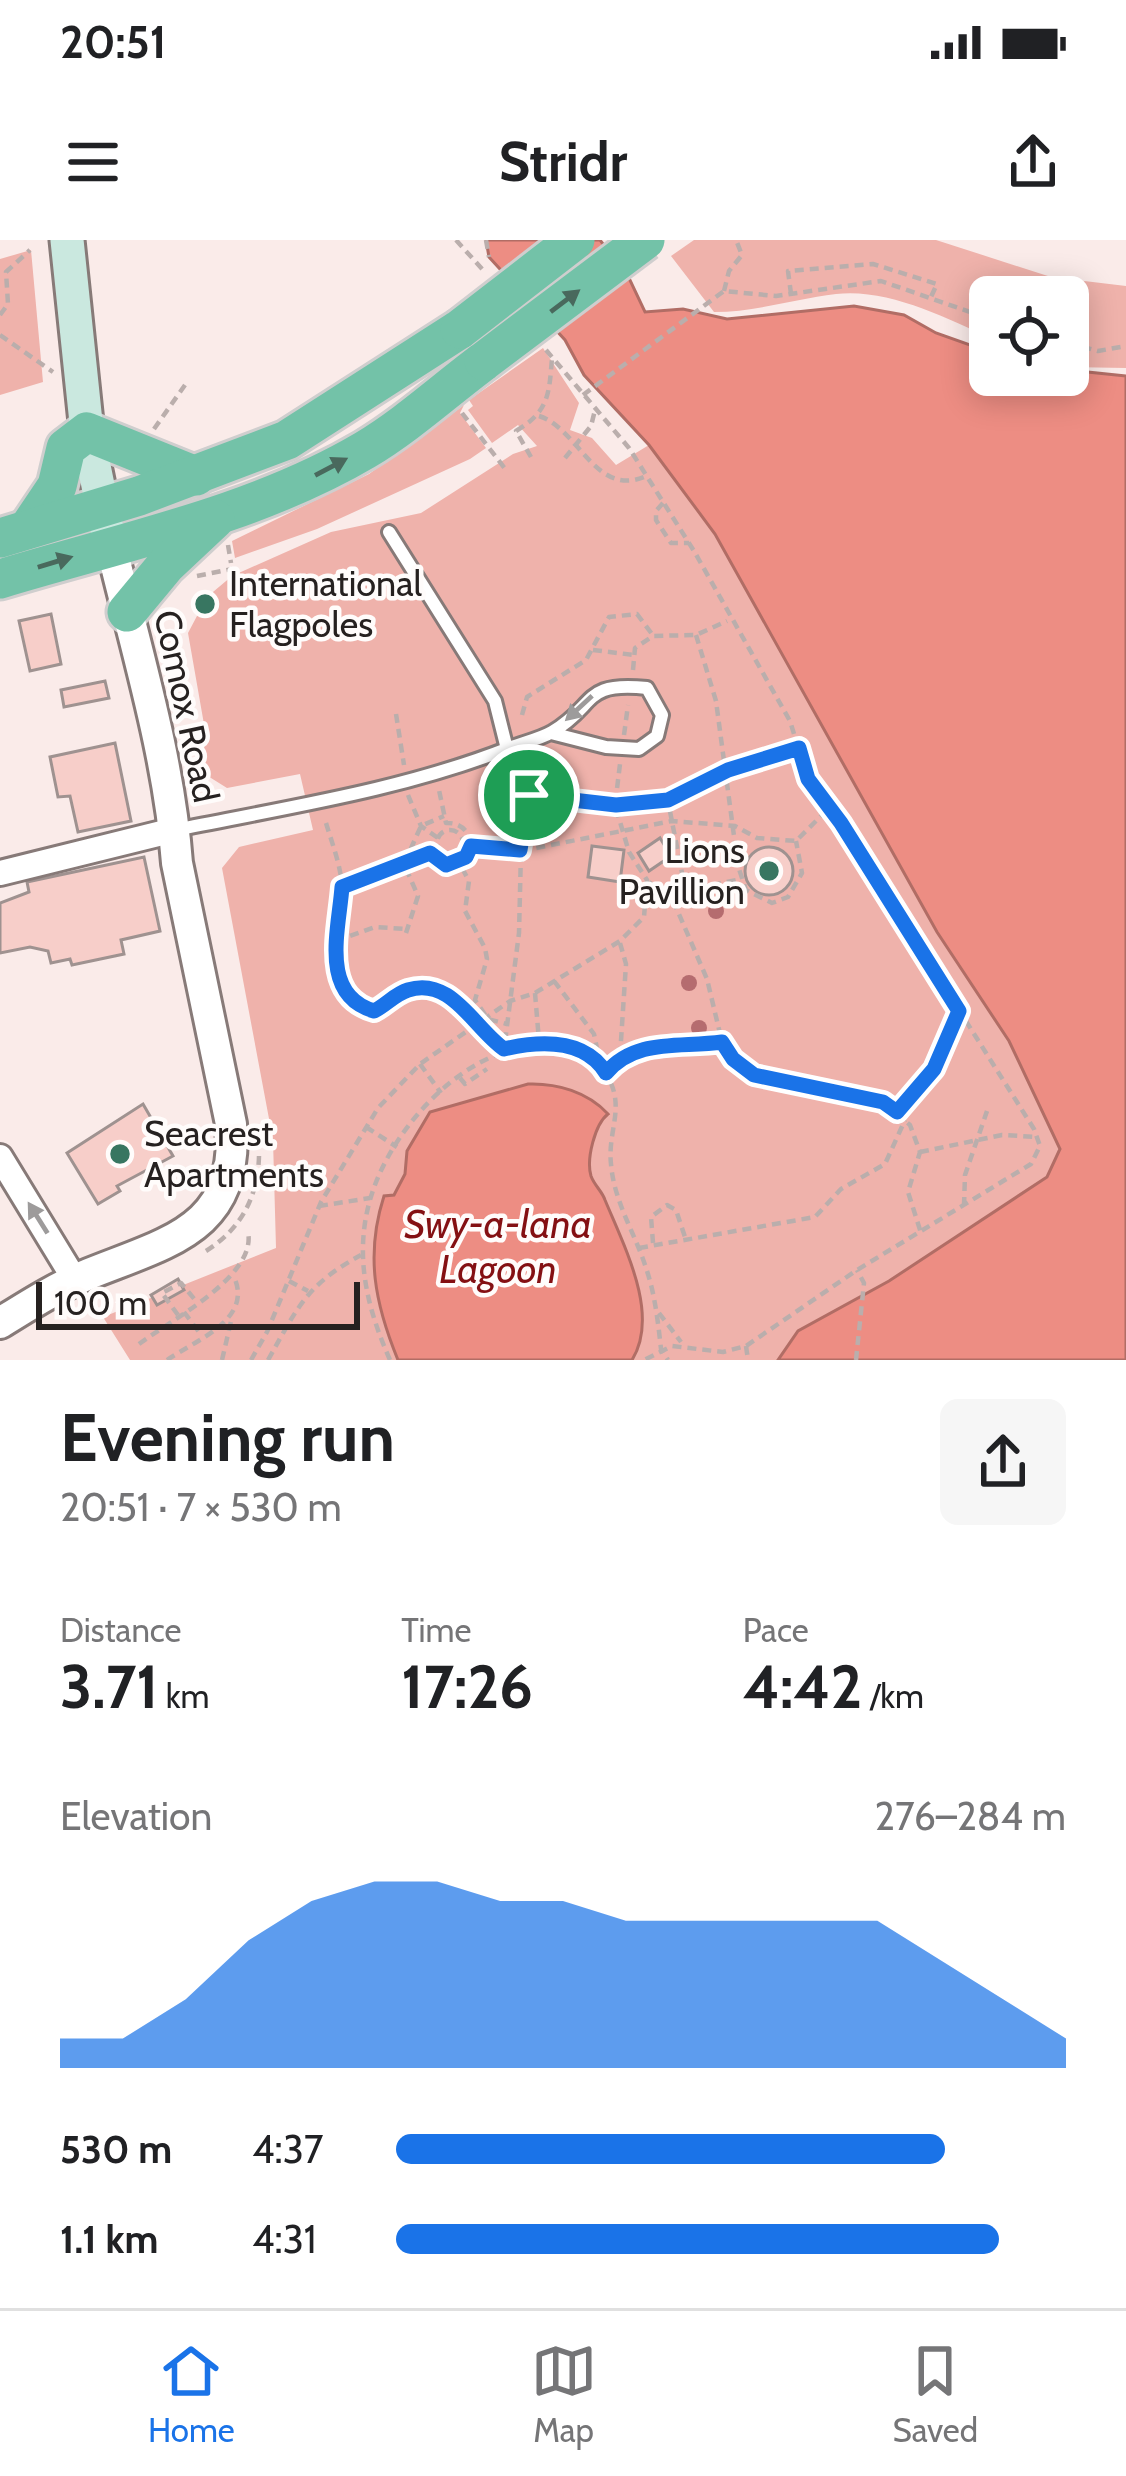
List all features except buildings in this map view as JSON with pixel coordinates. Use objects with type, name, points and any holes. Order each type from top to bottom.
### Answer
[{"type":"highway","points":[[14,533],[196,476],[287,440],[460,329],[575,240]]},
{"type":"highway","points":[[128,612],[166,565],[225,526],[369,448],[645,240]]},
{"type":"highway","points":[[14,533],[57,486],[66,448],[87,432],[196,476]]},
{"type":"highway","points":[[0,579],[111,545],[225,526]]},
{"type":"main road","name":"Comox Road","points":[[67,240],[87,432],[111,545]]},
{"type":"street","name":"Comox Road","points":[[75,1280],[195,1228],[225,1187],[232,1165],[231,1124],[174,830],[111,545]]},
{"type":"street","points":[[0,873],[174,830]]},
{"type":"street","points":[[0,1156],[75,1280],[0,1323]]},
{"type":"lane","points":[[389,532],[495,701],[507,748]]},
{"type":"lane","points":[[174,830],[384,788],[507,748],[551,733],[594,694],[614,684],[646,688],[662,715],[657,736],[639,749],[606,747],[551,733]]},
{"type":"path","points":[[485,240],[489,257]]},
{"type":"path","points":[[724,291],[729,272],[742,255],[736,240]]},
{"type":"path","points":[[0,315],[8,304],[6,272],[30,250]]},
{"type":"path","points":[[791,294],[788,271],[874,264],[937,284],[930,299]]},
{"type":"path","points":[[585,393],[724,291],[791,294],[881,281],[969,312]]},
{"type":"path","points":[[0,335],[52,372]]},
{"type":"path","points":[[1089,349],[1126,346]]},
{"type":"path","points":[[531,457],[516,431],[539,416],[549,401],[552,358],[629,448],[689,543],[727,621],[790,721],[808,779],[959,1011],[1037,1137],[1040,1153],[1031,1164],[857,1270],[746,1346],[723,1352],[684,1345],[661,1349],[644,1360]]},
{"type":"path","points":[[144,443],[185,385]]},
{"type":"path","points":[[565,458],[595,410]]},
{"type":"path","points":[[461,412],[506,470]]},
{"type":"path","points":[[539,416],[556,422],[605,476],[629,483],[645,477]]},
{"type":"path","points":[[663,503],[656,520],[671,543],[689,543]]},
{"type":"path","points":[[186,576],[232,566],[225,526]]},
{"type":"path","points":[[522,715],[526,697],[586,660],[609,617],[637,614],[653,636]]},
{"type":"path","points":[[696,634],[716,701],[746,890],[772,903],[788,897],[802,873],[796,841]]},
{"type":"path","points":[[592,650],[634,655]]},
{"type":"path","points":[[396,714],[404,765]]},
{"type":"path","points":[[529,795],[616,805],[668,800],[728,770],[799,748]]},
{"type":"path","points":[[504,1049],[519,933],[520,850],[530,754]]},
{"type":"path","points":[[342,887],[430,853],[446,865],[458,858],[466,845],[464,827],[446,823],[439,790]]},
{"type":"path","points":[[408,796],[421,826],[438,838]]},
{"type":"path","points":[[668,800],[683,878]]},
{"type":"path","points":[[507,1024],[488,1019],[475,1000],[487,959],[465,911],[469,881],[458,858],[439,850],[438,838],[445,831],[455,832],[466,845],[520,850],[672,821],[735,826],[757,838],[796,841],[829,808]]},
{"type":"path","points":[[336,941],[375,927],[407,931],[418,896],[404,864],[421,826],[444,816]]},
{"type":"path","points":[[326,823],[342,887],[336,941],[338,980],[366,1010],[374,1011],[412,988],[450,996],[504,1049]]},
{"type":"path","points":[[683,878],[713,885],[741,879]]},
{"type":"path","points":[[645,903],[683,878]]},
{"type":"path","points":[[647,880],[675,905],[707,979],[722,1042],[733,1059],[754,1075],[883,1102],[905,1120],[920,1152],[908,1192],[921,1233]]},
{"type":"path","points":[[251,1360],[320,1206],[366,1127],[419,1064],[510,1001],[535,993],[634,930]]},
{"type":"path","points":[[620,941],[626,964],[620,1056]]},
{"type":"path","points":[[554,981],[595,1034],[618,1123],[610,1145],[620,1208],[639,1248],[656,1308],[661,1349],[668,1360]]},
{"type":"path","points":[[535,993],[538,1043]]},
{"type":"path","points":[[897,1112],[934,1069],[959,1011]]},
{"type":"path","points":[[606,1073],[620,1056],[642,1046],[676,1048],[722,1042]]},
{"type":"path","points":[[390,1360],[366,1293],[362,1254],[370,1198],[397,1147],[441,1093],[504,1049],[538,1043],[573,1047],[600,1063]]},
{"type":"path","points":[[419,1064],[441,1093]]},
{"type":"path","points":[[460,1078],[465,1084],[487,1070]]},
{"type":"path","points":[[964,1206],[965,1175],[987,1111]]},
{"type":"path","points":[[639,1248],[815,1216],[841,1189],[885,1164],[905,1120]]},
{"type":"path","points":[[366,1127],[397,1147]]},
{"type":"path","points":[[920,1152],[1002,1135],[1037,1137]]},
{"type":"path","points":[[202,1253],[223,1240],[247,1208],[256,1183],[257,1146]]},
{"type":"path","points":[[320,1206],[370,1198]]},
{"type":"path","points":[[653,1243],[651,1217],[667,1205],[679,1215],[686,1240]]},
{"type":"path","points":[[139,1344],[234,1276],[248,1253],[248,1232]]},
{"type":"path","points":[[268,1360],[308,1291],[332,1270],[362,1254]]},
{"type":"path","points":[[856,1360],[864,1282],[857,1270]]},
{"type":"path","points":[[221,1360],[242,1294],[234,1276]]},
{"type":"path","points":[[197,1302],[177,1281],[162,1288],[202,1336]]},
{"type":"path","points":[[289,1281],[308,1291]]},
{"type":"path","points":[[656,1308],[684,1345]]},
{"type":"path","points":[[167,1360],[234,1311]]},
{"type":"path","points":[[746,1346],[748,1360]]},
{"type":"shaded area","points":[[694,240],[936,240],[1048,276],[969,276],[969,328],[915,306],[855,293],[714,312],[671,256]]},
{"type":"shaded area","points":[[31,250],[43,382],[0,395],[0,259]]},
{"type":"shaded area","points":[[1089,282],[1126,286],[1126,368],[1089,367]]},
{"type":"shaded area","points":[[543,348],[579,403],[570,430],[592,438],[616,465],[649,445],[715,534],[937,932],[1009,1041],[1060,1149],[1047,1177],[889,1281],[798,1331],[778,1360],[130,1360],[103,1317],[276,1248],[273,1140],[222,868],[239,847],[313,830],[300,774],[227,788],[203,773],[205,730],[188,633],[207,597],[232,576],[331,532],[421,513],[513,454],[537,446],[518,425],[492,443],[468,410],[473,406],[469,400]]},
{"type":"shaded area","points":[[464,405],[460,413],[486,448],[470,459],[317,529],[235,558],[232,541],[369,474]]},
{"type":"water","points":[[486,240],[600,240],[629,278],[645,312],[683,309],[727,319],[854,306],[904,315],[969,345],[969,396],[1089,396],[1089,372],[1126,376],[1126,1360],[778,1360],[798,1331],[889,1281],[1047,1177],[1060,1149],[1009,1041],[937,932],[715,534],[649,445],[584,375],[565,340],[489,257]]},
{"type":"water","name":"Swy-a-lana Lagoon","points":[[528,1084],[571,1090],[608,1114],[596,1134],[590,1169],[622,1239],[641,1302],[640,1342],[632,1360],[398,1360],[375,1279],[375,1239],[384,1196],[394,1195],[405,1174],[407,1151],[430,1112]]},
{"type":"place","name":"International Flagpoles","points":[[205,604]]},
{"type":"place","name":"Lions Pavillion","points":[[769,871]]},
{"type":"place","name":"Seacrest Apartments","points":[[120,1154]]},
{"type":"route","points":[[799,748],[808,779],[841,823],[959,1011],[934,1069],[897,1112],[883,1102],[754,1075],[733,1059],[722,1042],[676,1048],[642,1046],[620,1056],[606,1073],[600,1063],[573,1047],[538,1043],[504,1049],[482,1034],[450,996],[429,988],[412,988],[374,1011],[350,997],[338,980],[336,941],[342,887],[430,853],[446,865],[460,862],[471,846],[520,850],[529,795],[616,805],[668,800],[728,770],[799,748]]}]
